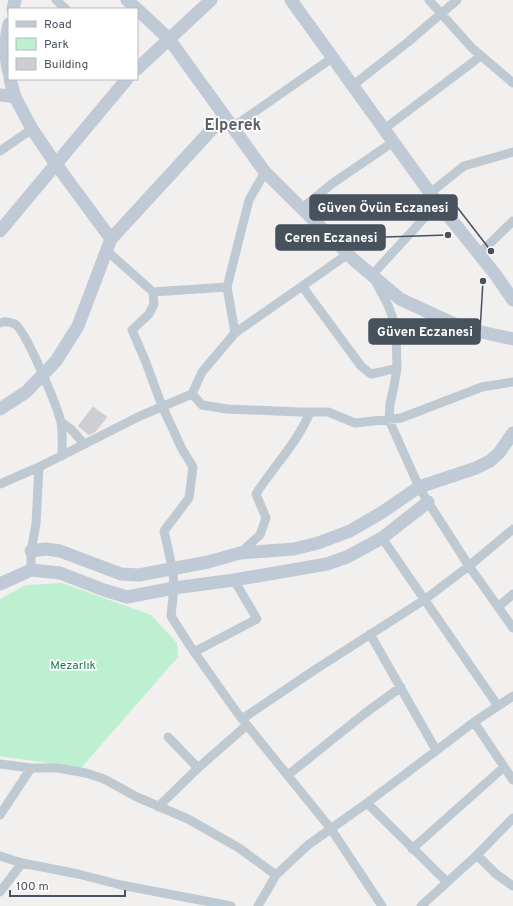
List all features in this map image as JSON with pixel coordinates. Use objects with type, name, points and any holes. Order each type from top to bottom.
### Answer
[{"type":"street","points":[[56,0],[65,8]]},
{"type":"street","points":[[127,0],[136,8]]},
{"type":"street","points":[[138,68],[212,0]]},
{"type":"street","points":[[291,0],[434,198],[479,254],[513,300]]},
{"type":"street","points":[[429,0],[472,48],[512,80]]},
{"type":"street","points":[[352,86],[457,0]]},
{"type":"street","points":[[138,10],[169,40],[265,172],[348,254],[400,299],[463,328],[513,339]]},
{"type":"street","points":[[8,28],[6,62],[8,69]]},
{"type":"street","points":[[384,129],[481,56]]},
{"type":"street","points":[[233,127],[332,58]]},
{"type":"street","points":[[10,80],[15,97],[32,129],[109,245],[153,292],[154,304],[149,314],[132,330],[162,406],[193,467],[189,498],[164,531],[173,568],[174,588],[171,616],[194,652],[245,722],[331,829],[382,906]]},
{"type":"street","points":[[0,231],[126,80]]},
{"type":"street","points":[[0,95],[15,97]]},
{"type":"street","points":[[0,409],[26,392],[56,361],[78,326],[109,245],[224,116]]},
{"type":"street","points":[[0,151],[32,129]]},
{"type":"street","points":[[302,208],[333,183],[393,142]]},
{"type":"street","points":[[372,275],[434,198],[464,166],[513,152]]},
{"type":"street","points":[[235,333],[228,286],[249,200],[265,172]]},
{"type":"street","points":[[479,254],[513,221]]},
{"type":"street","points":[[0,484],[62,456],[162,406],[192,394],[202,372],[235,333],[348,254]]},
{"type":"street","points":[[372,275],[388,305],[396,327],[396,368],[389,420],[419,487],[469,566],[513,628]]},
{"type":"street","points":[[153,292],[228,286]]},
{"type":"street","points":[[302,286],[361,366],[371,374],[396,368]]},
{"type":"street","points":[[0,323],[4,321],[15,324],[24,336],[43,375],[61,422],[62,456]]},
{"type":"street","points":[[192,394],[202,405],[227,409],[328,412],[355,423],[401,418],[482,387],[513,382]]},
{"type":"street","points":[[240,553],[260,535],[266,518],[256,494],[267,476],[303,428],[310,412]]},
{"type":"street","points":[[61,422],[72,430],[84,444]]},
{"type":"street","points":[[31,551],[46,549],[60,551],[101,568],[121,574],[139,575],[208,562],[240,553],[294,549],[318,543],[350,531],[419,487],[476,468],[490,461],[513,433]]},
{"type":"street","points":[[32,570],[31,551],[36,524],[39,467]]},
{"type":"street","points":[[0,584],[32,570],[60,573],[127,597],[174,588],[234,580],[327,564],[347,557],[382,538],[428,502]]},
{"type":"street","points":[[158,807],[245,722],[313,671],[424,600],[469,566],[513,529]]},
{"type":"street","points":[[382,538],[498,706]]},
{"type":"street","points":[[194,652],[257,619],[234,580]]},
{"type":"street","points":[[498,607],[513,594]]},
{"type":"street","points":[[370,634],[436,750]]},
{"type":"street","points":[[288,775],[364,714],[401,687]]},
{"type":"street","points":[[258,906],[276,875],[308,845],[367,803],[474,722],[513,696]]},
{"type":"street","points":[[474,722],[513,780]]},
{"type":"street","points":[[168,737],[198,768]]},
{"type":"street","points":[[0,764],[31,768],[58,768],[86,773],[104,779],[137,797],[188,819],[239,848],[276,875]]},
{"type":"street","points":[[412,849],[504,767]]},
{"type":"street","points":[[0,815],[31,768]]},
{"type":"street","points":[[367,803],[447,882]]},
{"type":"street","points":[[421,906],[477,855],[513,818]]},
{"type":"street","points":[[477,855],[496,874],[513,886]]},
{"type":"street","points":[[0,856],[22,863],[78,874],[121,885],[231,906]]},
{"type":"street","points":[[0,892],[22,863]]},
{"type":"green space","name":"Mezarlık","points":[[62,583],[151,615],[177,643],[178,657],[81,768],[0,756],[0,599],[26,585]]},
{"type":"building","points":[[93,407],[107,417],[95,432],[89,435],[78,426]]},
{"type":"place","name":"Ceren Eczanesi","points":[[448,235]]},
{"type":"place","name":"Güven Övün Eczanesi","points":[[491,251]]},
{"type":"place","name":"Güven Eczanesi","points":[[483,281]]},
{"type":"district","name":"Elperek","points":[[233,126]]}]
